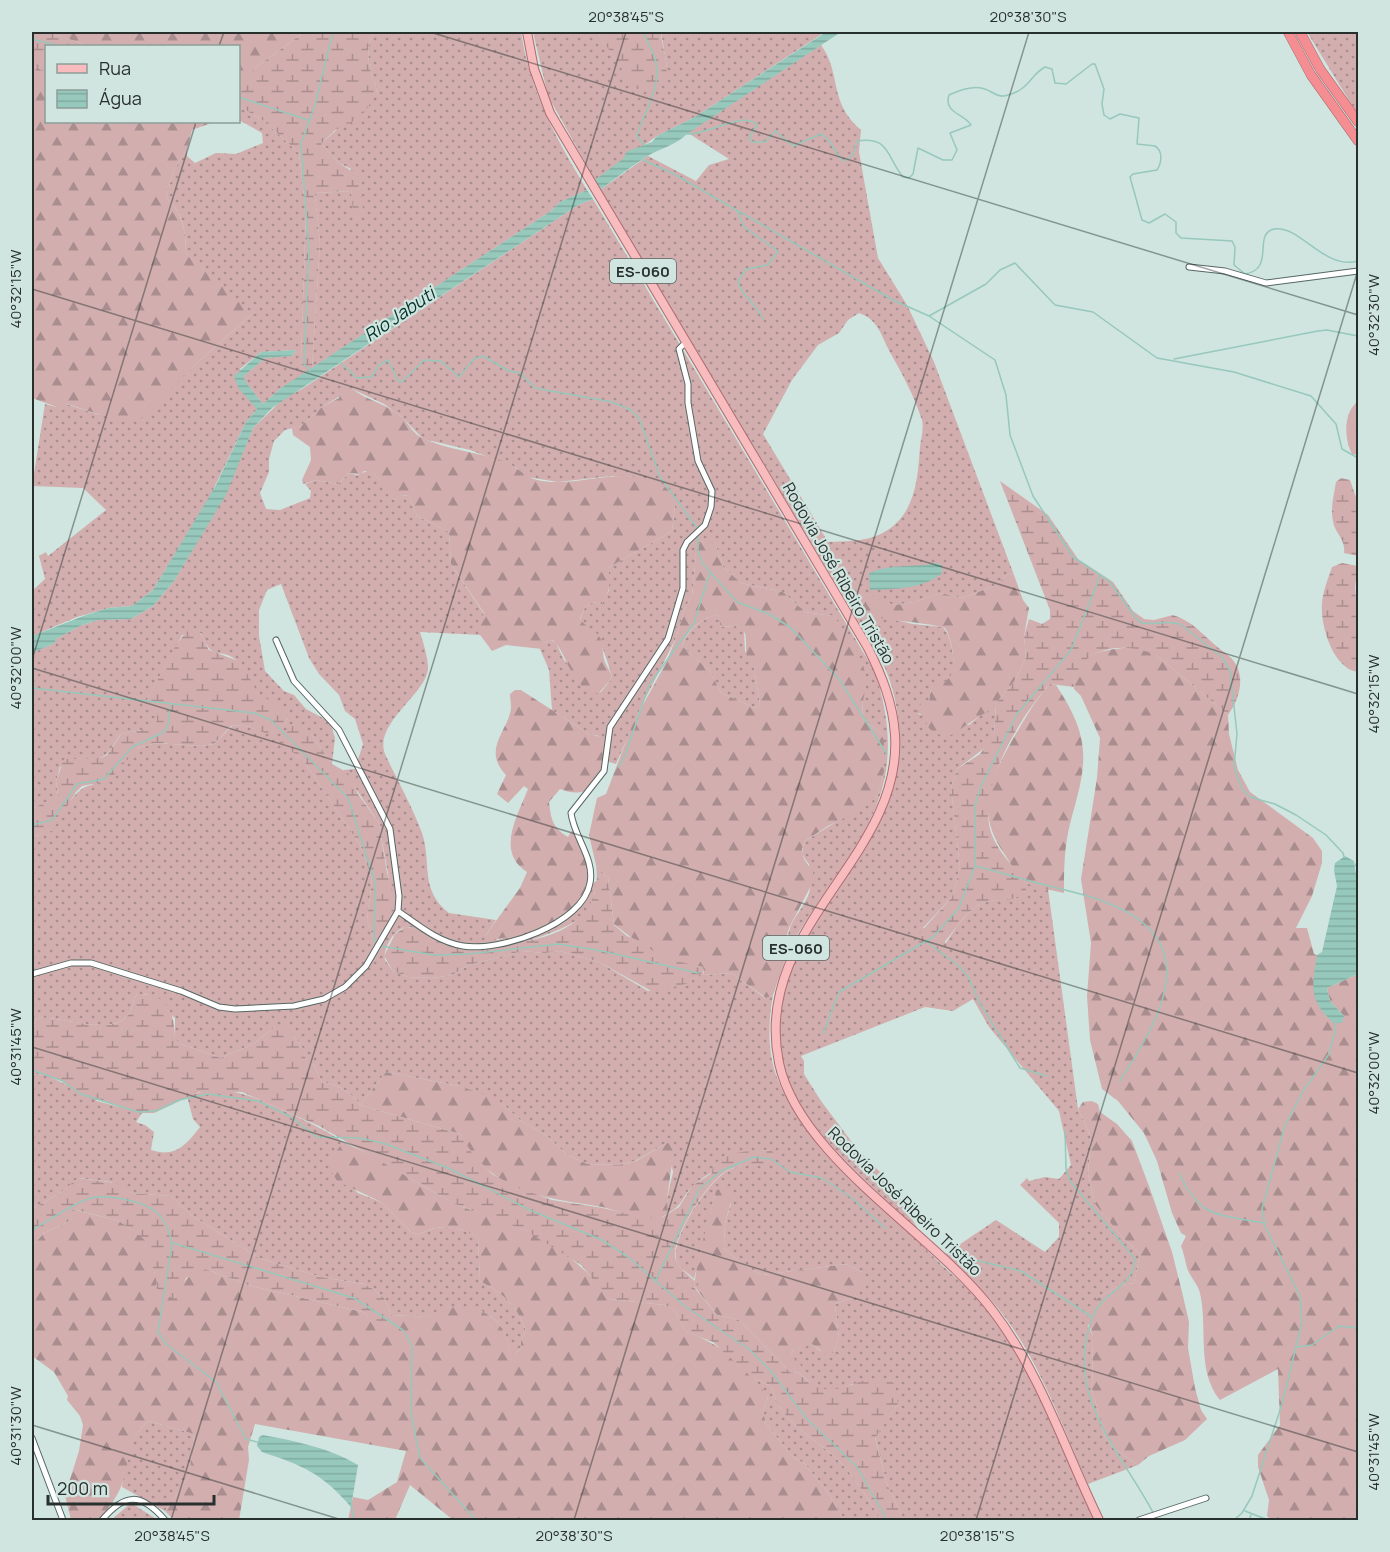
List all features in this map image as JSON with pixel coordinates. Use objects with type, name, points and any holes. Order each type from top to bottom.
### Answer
[{"type":"highway","points":[[1288,32],[1320,88],[1359,141]]},
{"type":"highway","points":[[1300,32],[1320,69],[1359,122]]},
{"type":"main road","name":"Rodovia José Ribeiro Tristão","points":[[527,32],[534,69],[550,113],[868,648],[885,685],[895,735],[891,777],[880,810],[864,840],[806,930],[784,978],[777,1007],[776,1039],[783,1079],[798,1111],[824,1145],[964,1278],[997,1317],[1032,1372],[1099,1521]]},
{"type":"street","points":[[1189,267],[1225,271],[1265,283],[1359,271]]},
{"type":"street","points":[[398,911],[446,941],[474,946],[518,939],[549,928],[572,914],[588,893],[591,870],[571,813],[604,771],[610,727],[668,639],[683,588],[683,550],[689,539],[705,525],[711,507],[712,491],[698,461],[688,403],[688,384],[678,352],[686,342]]},
{"type":"street","points":[[32,974],[71,963],[88,963],[181,991],[226,1009],[301,1005],[332,995],[354,980],[374,955],[398,911],[392,841],[383,811],[339,730],[294,681],[276,640]]},
{"type":"street","points":[[32,1438],[63,1521]]},
{"type":"street","points":[[1139,1521],[1206,1498]]},
{"type":"street","points":[[102,1521],[120,1501],[129,1499],[145,1503],[165,1521]]},
{"type":"green space","points":[[32,32],[48,32],[86,45],[45,45],[45,72],[32,65]]},
{"type":"green space","points":[[48,32],[304,32],[255,68],[240,86],[240,45],[86,45]]},
{"type":"green space","points":[[304,32],[374,32],[368,54],[370,69],[378,92],[361,117],[334,131],[321,144],[339,163],[358,175],[361,182],[363,211],[359,222],[353,210],[351,191],[315,193],[320,243],[312,368],[304,374],[301,360],[306,213],[299,153],[265,122],[240,107],[240,85],[255,68]]},
{"type":"green space","points":[[374,32],[521,32],[525,54],[538,95],[555,133],[587,190],[560,202],[551,211],[312,368],[320,243],[315,193],[351,191],[356,219],[351,169],[339,163],[321,144],[378,92],[370,69],[368,54]]},
{"type":"green space","points":[[533,32],[597,32],[620,66],[667,67],[661,32],[825,32],[695,117],[657,136],[595,180],[548,96]]},
{"type":"green space","points":[[597,32],[661,32],[667,70],[662,83],[656,89],[635,89]]},
{"type":"green space","points":[[1307,32],[1358,32],[1358,115]]},
{"type":"green space","points":[[821,45],[831,67],[844,109],[861,130],[859,152],[878,258],[907,305],[934,362],[1014,575],[1009,573],[994,586],[962,598],[941,593],[915,602],[894,605],[876,600],[869,594],[859,612],[913,624],[942,627],[949,636],[953,652],[952,675],[945,683],[931,688],[929,702],[918,714],[969,725],[996,703],[994,735],[990,744],[957,769],[951,788],[960,868],[952,897],[923,928],[946,943],[957,926],[981,904],[1013,898],[1026,891],[1026,883],[1048,889],[1078,1109],[1091,1137],[1088,1174],[1095,1204],[1123,1238],[1140,1254],[1134,1283],[1121,1285],[1098,1298],[1088,1326],[1093,1336],[1092,1389],[1105,1437],[1113,1448],[1138,1465],[1088,1484],[1046,1388],[1022,1342],[991,1300],[944,1255],[996,1220],[1045,1252],[1059,1237],[1059,1223],[1020,1185],[1027,1178],[1029,1181],[1045,1177],[1059,1179],[1071,1165],[1059,1111],[989,1027],[973,999],[953,1011],[925,1007],[801,1056],[804,1061],[804,1074],[821,1101],[857,1149],[891,1183],[919,1231],[845,1160],[810,1120],[784,1072],[780,1051],[779,1024],[786,984],[802,947],[867,843],[885,807],[897,769],[899,727],[890,681],[878,654],[600,190],[648,156],[696,181],[709,165],[729,159],[688,133]],"holes":[[[859,313],[866,316],[879,329],[908,386],[922,420],[923,430],[916,483],[903,515],[886,531],[865,539],[828,542],[763,434],[792,380],[818,345],[839,333],[848,320]]]},
{"type":"green space","points":[[32,65],[45,72],[45,123],[211,123],[192,130],[187,150],[174,170],[166,197],[180,216],[186,253],[252,314],[189,370],[145,416],[127,420],[116,419],[67,404],[65,410],[32,398]]},
{"type":"green space","points":[[240,107],[265,122],[299,153],[306,213],[301,360],[304,374],[281,388],[263,404],[245,381],[257,409],[246,422],[210,496],[153,590],[132,606],[108,608],[77,617],[32,636],[32,591],[45,579],[39,556],[46,552],[48,556],[106,510],[83,488],[32,486],[45,404],[64,409],[66,404],[100,415],[189,370],[251,315],[186,253],[180,216],[166,197],[174,170],[187,150],[187,156],[195,163],[216,153],[236,154],[263,143],[262,133],[240,121]],"holes":[[[296,350],[292,356],[265,358],[244,376],[245,381],[240,369],[261,352]]]},
{"type":"green space","points":[[593,199],[875,672],[886,717],[888,756],[882,790],[870,821],[789,949],[791,926],[810,890],[809,864],[803,854],[805,841],[877,797],[884,772],[884,736],[863,719],[865,680],[863,668],[834,616],[805,612],[783,592],[741,583],[723,567],[716,546],[704,540],[700,542],[696,553],[692,597],[685,607],[676,638],[641,707],[616,764],[606,761],[599,736],[589,734],[552,710],[549,670],[540,649],[544,643],[551,640],[556,643],[564,660],[597,693],[601,692],[612,678],[599,641],[580,620],[585,607],[593,602],[602,604],[609,590],[608,568],[672,531],[675,506],[636,477],[612,476],[558,482],[527,477],[517,468],[470,450],[423,439],[401,416],[384,404],[352,389],[322,407],[301,426],[285,430],[274,441],[269,459],[269,472],[260,493],[266,509],[280,510],[310,498],[311,491],[305,484],[316,480],[338,484],[349,473],[357,475],[368,471],[377,477],[394,500],[401,495],[409,496],[417,516],[449,532],[451,564],[484,614],[482,635],[420,632],[428,663],[425,678],[393,720],[383,742],[385,754],[422,833],[428,875],[434,895],[449,913],[496,920],[485,936],[498,940],[514,934],[598,880],[585,914],[551,933],[502,948],[478,951],[456,947],[412,928],[404,927],[388,944],[385,960],[393,971],[408,977],[432,978],[452,975],[469,965],[522,951],[545,953],[560,951],[599,962],[648,991],[688,983],[703,972],[704,975],[731,973],[765,998],[773,995],[769,1027],[770,1049],[774,1070],[793,1109],[835,1160],[986,1307],[1034,1383],[1096,1520],[904,1520],[887,1484],[875,1437],[898,1404],[852,1384],[837,1392],[816,1388],[798,1372],[791,1355],[795,1347],[800,1349],[807,1343],[820,1351],[834,1352],[839,1339],[835,1304],[855,1297],[862,1272],[846,1264],[762,1275],[743,1265],[724,1248],[725,1223],[731,1204],[716,1191],[694,1279],[681,1268],[676,1259],[676,1249],[686,1224],[702,1196],[729,1170],[746,1165],[765,1165],[771,1150],[764,1150],[709,1174],[693,1186],[680,1204],[668,1213],[667,1198],[673,1172],[667,1143],[635,1161],[618,1165],[587,1164],[566,1154],[546,1135],[522,1122],[504,1105],[459,1086],[386,1072],[360,1105],[344,1089],[322,1082],[314,1065],[306,1062],[296,1039],[275,1027],[253,1044],[221,1058],[181,1044],[175,1039],[175,1018],[146,994],[138,994],[134,998],[130,1013],[121,1021],[109,1025],[37,1018],[32,1028],[32,837],[51,827],[76,794],[92,785],[138,748],[156,743],[201,746],[214,744],[232,726],[243,725],[274,735],[288,719],[256,691],[236,660],[209,648],[201,633],[182,635],[147,700],[157,718],[156,724],[142,730],[121,734],[104,756],[67,762],[60,767],[56,781],[58,797],[32,809],[32,653],[55,643],[56,639],[82,625],[98,620],[131,619],[153,606],[174,581],[225,495],[253,428],[284,398],[302,389],[578,205]],"holes":[[[281,584],[309,658],[319,674],[339,695],[345,711],[355,719],[363,744],[355,769],[343,770],[379,823],[391,891],[397,902],[377,941],[374,940],[367,920],[372,879],[360,845],[303,760],[280,742],[311,734],[332,764],[335,738],[330,722],[306,709],[294,695],[284,691],[265,671],[259,636],[259,610],[267,590]]]},
{"type":"green space","points":[[352,389],[397,413],[422,438],[506,462],[537,480],[554,482],[623,476],[640,477],[656,482],[671,492],[675,506],[672,531],[608,568],[609,587],[605,599],[602,604],[593,602],[585,607],[580,619],[600,638],[604,659],[612,678],[598,694],[577,680],[556,643],[552,640],[544,643],[542,649],[506,645],[492,651],[475,628],[484,613],[451,564],[449,532],[417,516],[409,496],[401,495],[394,500],[386,492],[379,479],[364,471],[361,474],[349,473],[338,484],[316,480],[303,484],[302,480],[311,460],[310,447],[293,435],[292,428],[301,426],[322,407],[339,398],[341,391]]},
{"type":"green space","points":[[1358,401],[1358,455],[1352,454],[1349,448],[1346,426],[1350,412]]},
{"type":"green space","points":[[1341,478],[1350,480],[1358,503],[1358,556],[1344,553],[1343,544],[1333,521],[1332,507],[1336,482]]},
{"type":"green space","points":[[1000,481],[1048,515],[1078,559],[1113,582],[1133,611],[1144,619],[1154,620],[1173,615],[1180,617],[1228,655],[1237,666],[1240,688],[1228,715],[1160,658],[1148,652],[1120,648],[1094,654],[1084,662],[1077,673],[1074,687],[1050,684],[1026,714],[1005,752],[996,772],[988,811],[992,836],[1000,851],[1026,883],[1026,891],[1009,900],[987,902],[974,908],[934,952],[924,948],[918,941],[919,934],[952,897],[960,868],[951,788],[957,769],[980,754],[994,735],[996,703],[1014,682],[1026,658],[1024,636],[1029,619],[1042,624],[1050,619],[1050,610]]},
{"type":"green space","points":[[707,538],[716,546],[723,567],[741,583],[783,592],[805,612],[834,616],[863,664],[866,681],[862,708],[863,719],[884,736],[884,772],[877,797],[861,810],[828,826],[805,841],[802,849],[804,859],[813,872],[813,882],[789,928],[786,938],[789,949],[773,995],[766,998],[731,973],[704,975],[703,967],[665,959],[614,924],[608,877],[601,873],[601,868],[596,865],[589,835],[597,798],[606,794],[633,723],[666,663],[685,607],[692,597],[696,552],[700,542]],"holes":[[[717,614],[721,627],[736,626],[745,633],[747,656],[754,667],[760,705],[755,708],[721,693],[710,671],[682,646],[691,630],[705,619]]]},
{"type":"green space","points":[[1342,563],[1358,566],[1355,587],[1358,618],[1358,672],[1349,669],[1335,655],[1323,623],[1323,594],[1332,567]]},
{"type":"green space","points":[[1009,573],[1014,575],[1023,600],[1029,608],[1024,636],[1026,658],[1014,682],[991,709],[948,737],[936,733],[930,729],[925,717],[916,711],[921,704],[929,702],[931,688],[950,678],[953,653],[945,628],[870,616],[859,612],[855,603],[864,592],[894,605],[915,602],[941,593],[962,598],[994,586]]},
{"type":"green space","points":[[717,614],[721,627],[736,626],[744,631],[745,651],[754,667],[760,705],[755,708],[721,693],[710,671],[682,646],[695,626]]},
{"type":"green space","points":[[189,628],[200,633],[209,650],[241,662],[257,692],[280,708],[288,719],[274,736],[243,725],[231,726],[214,744],[201,746],[156,743],[138,748],[112,777],[103,782],[82,786],[52,831],[32,837],[32,809],[58,796],[56,781],[64,759],[101,758],[107,755],[121,734],[142,730],[156,723],[157,718],[146,710],[147,700],[176,645]]},
{"type":"green space","points":[[1135,647],[1151,652],[1160,658],[1228,715],[1229,734],[1238,770],[1250,792],[1313,838],[1322,851],[1322,863],[1312,896],[1296,928],[1307,928],[1314,954],[1317,955],[1317,1000],[1327,1017],[1344,1016],[1330,1001],[1327,988],[1358,974],[1358,1520],[1271,1520],[1267,1516],[1269,1500],[1258,1467],[1258,1455],[1280,1425],[1278,1369],[1220,1400],[1213,1389],[1205,1363],[1200,1293],[1187,1268],[1181,1246],[1186,1236],[1181,1233],[1172,1213],[1157,1161],[1144,1133],[1118,1101],[1102,1089],[1090,1040],[1087,996],[1091,943],[1081,879],[1097,778],[1100,738],[1081,696],[1074,689],[1075,676],[1085,659],[1103,651]]},
{"type":"green space","points":[[1050,684],[1056,685],[1066,700],[1080,734],[1083,752],[1080,783],[1067,840],[1064,893],[1028,884],[1021,879],[996,839],[988,810],[992,782],[998,767],[1026,717]]},
{"type":"green space","points":[[515,690],[521,690],[589,734],[605,738],[607,752],[604,768],[596,782],[584,791],[569,792],[560,789],[549,802],[556,827],[568,837],[574,827],[586,852],[589,862],[589,879],[587,892],[583,899],[576,908],[539,928],[510,937],[486,940],[485,936],[520,888],[527,872],[517,864],[512,854],[511,844],[515,821],[528,789],[524,786],[508,803],[497,794],[506,775],[499,766],[496,748],[509,716],[510,694]]},
{"type":"green space","points":[[294,724],[311,734],[332,764],[348,773],[358,794],[379,823],[387,873],[398,908],[377,941],[374,940],[367,920],[372,879],[360,845],[303,760],[279,742]]},
{"type":"green space","points":[[596,865],[601,867],[601,873],[608,877],[614,925],[627,936],[640,941],[663,958],[703,967],[703,972],[689,983],[653,992],[599,962],[560,951],[545,953],[522,951],[469,965],[452,975],[432,978],[408,977],[393,971],[384,956],[395,934],[405,927],[460,947],[479,951],[548,936],[562,930],[575,922],[593,899]]},
{"type":"green space","points":[[138,994],[157,997],[163,1001],[171,1013],[175,1038],[181,1044],[221,1058],[253,1044],[275,1027],[286,1027],[303,1048],[306,1061],[314,1065],[322,1082],[344,1089],[360,1105],[460,1134],[472,1153],[492,1174],[516,1187],[552,1200],[603,1208],[644,1218],[663,1217],[679,1207],[692,1186],[712,1173],[713,1165],[720,1160],[740,1152],[771,1150],[775,1155],[774,1163],[728,1170],[711,1185],[686,1222],[676,1246],[676,1260],[699,1285],[694,1287],[717,1315],[739,1320],[791,1373],[798,1372],[812,1384],[825,1389],[836,1389],[869,1379],[881,1379],[895,1384],[898,1404],[875,1438],[887,1484],[904,1520],[882,1520],[842,1464],[782,1411],[772,1387],[750,1376],[713,1342],[686,1332],[674,1309],[664,1305],[609,1299],[581,1265],[525,1230],[455,1204],[319,1126],[242,1092],[199,1092],[154,1113],[142,1113],[101,1100],[85,1099],[61,1081],[46,1075],[32,1074],[32,1028],[37,1018],[110,1025],[121,1021],[130,1013],[134,998]]},
{"type":"green space","points":[[386,1072],[459,1086],[483,1094],[504,1105],[522,1122],[546,1135],[566,1154],[587,1164],[618,1165],[636,1161],[667,1143],[675,1144],[667,1198],[668,1213],[662,1217],[645,1219],[602,1207],[545,1197],[517,1188],[482,1165],[460,1134],[360,1105]]},
{"type":"green space","points":[[32,1074],[47,1075],[97,1101],[142,1113],[136,1122],[154,1132],[151,1150],[159,1152],[179,1148],[200,1127],[193,1119],[187,1096],[215,1090],[252,1097],[323,1130],[343,1142],[328,1164],[358,1193],[381,1202],[411,1232],[419,1235],[434,1229],[449,1228],[464,1231],[478,1238],[480,1281],[509,1301],[518,1313],[526,1331],[521,1340],[521,1348],[516,1353],[510,1352],[500,1326],[494,1319],[479,1310],[460,1309],[420,1316],[391,1315],[384,1298],[364,1284],[321,1277],[259,1258],[191,1215],[171,1196],[131,1193],[111,1182],[79,1178],[60,1193],[32,1209]]},
{"type":"green space","points":[[1092,1101],[1098,1104],[1100,1112],[1117,1124],[1132,1141],[1149,1186],[1172,1252],[1183,1296],[1189,1322],[1188,1348],[1195,1388],[1201,1410],[1207,1419],[1185,1440],[1149,1456],[1138,1465],[1113,1448],[1105,1437],[1092,1389],[1093,1336],[1087,1320],[1091,1306],[1098,1298],[1121,1285],[1134,1283],[1140,1254],[1123,1238],[1095,1204],[1088,1174],[1091,1137],[1078,1109],[1083,1102]]},
{"type":"green space","points":[[343,1142],[371,1155],[457,1205],[531,1233],[561,1251],[587,1272],[609,1299],[664,1305],[674,1309],[686,1332],[711,1343],[733,1358],[761,1387],[768,1398],[763,1411],[766,1424],[793,1457],[805,1464],[827,1491],[844,1520],[453,1520],[410,1485],[395,1520],[348,1520],[353,1497],[368,1500],[397,1482],[406,1451],[255,1424],[248,1447],[249,1460],[239,1520],[174,1520],[165,1511],[189,1477],[194,1434],[149,1421],[136,1435],[120,1489],[99,1520],[71,1520],[65,1495],[79,1451],[83,1425],[80,1416],[67,1400],[68,1396],[54,1372],[32,1356],[32,1246],[44,1233],[70,1221],[71,1209],[119,1221],[146,1240],[157,1282],[156,1288],[182,1284],[192,1273],[206,1269],[248,1285],[363,1312],[382,1333],[391,1315],[427,1316],[446,1309],[469,1308],[479,1310],[496,1322],[503,1330],[510,1351],[516,1353],[521,1348],[521,1340],[526,1331],[518,1313],[509,1301],[480,1281],[478,1238],[464,1231],[449,1228],[433,1229],[419,1235],[411,1232],[381,1202],[337,1181],[327,1164]]},
{"type":"green space","points":[[78,1178],[116,1183],[131,1193],[171,1196],[191,1215],[259,1258],[321,1277],[364,1284],[384,1298],[391,1315],[382,1334],[363,1312],[248,1285],[206,1269],[186,1278],[175,1300],[156,1288],[157,1282],[145,1240],[119,1221],[72,1209],[70,1221],[44,1233],[32,1246],[32,1209],[60,1193]]},
{"type":"green space","points":[[723,1186],[733,1191],[725,1223],[724,1248],[743,1265],[762,1275],[846,1264],[862,1272],[863,1281],[855,1297],[835,1304],[839,1339],[834,1352],[826,1355],[812,1344],[800,1349],[795,1347],[791,1355],[801,1365],[799,1372],[791,1373],[739,1320],[717,1315],[694,1286],[698,1259],[716,1191]]},
{"type":"green space","points":[[750,1376],[772,1387],[782,1411],[842,1464],[882,1520],[844,1520],[827,1491],[805,1464],[793,1457],[766,1424],[763,1411],[768,1398]]},
{"type":"green space","points":[[149,1421],[194,1434],[189,1477],[165,1511],[122,1487],[133,1442],[137,1433]]},
{"type":"green space","points":[[131,1503],[158,1520],[111,1520]]},
{"type":"water","points":[[826,32],[841,32],[678,141],[638,162],[600,190],[595,180],[624,158],[626,152],[652,142],[657,136],[695,117]]},
{"type":"water","name":"Rio Jabuti","points":[[587,190],[593,199],[578,205],[272,408],[253,428],[226,495],[174,581],[153,606],[131,619],[98,620],[82,625],[56,639],[55,643],[32,653],[32,636],[108,608],[132,606],[153,590],[216,485],[246,422],[257,409],[239,389],[234,376],[261,352],[296,350],[292,356],[265,358],[244,376],[245,381],[263,404],[281,388],[551,211],[560,202]]},
{"type":"water","points":[[936,563],[942,565],[942,573],[927,582],[908,587],[870,590],[869,573],[887,568]]},
{"type":"water","points":[[1345,856],[1354,861],[1358,888],[1358,974],[1327,988],[1330,1001],[1344,1016],[1342,1023],[1334,1023],[1316,1000],[1313,984],[1317,955],[1322,952],[1337,886],[1335,863]]},
{"type":"water","points":[[263,1435],[324,1450],[358,1465],[351,1507],[331,1486],[311,1472],[289,1461],[262,1452],[257,1446],[259,1437]]},
{"type":"waterway","points":[[310,371],[304,364],[309,251],[301,144],[315,105],[333,32]]},
{"type":"waterway","points":[[643,32],[654,55],[657,72],[652,98],[637,136],[644,145]]},
{"type":"waterway","points":[[32,39],[55,45]]},
{"type":"waterway","points":[[687,134],[695,134],[743,120],[751,121],[757,125],[749,138],[752,142],[765,142],[775,131],[793,146],[821,134],[844,161],[853,155],[857,141],[868,140],[882,145],[903,177],[909,178],[913,174],[918,148],[943,160],[952,160],[957,150],[950,133],[971,125],[949,106],[949,95],[964,89],[977,88],[1000,96],[1008,95],[1025,86],[1045,67],[1052,69],[1055,83],[1066,84],[1095,64],[1104,89],[1102,104],[1104,115],[1110,119],[1120,114],[1139,118],[1137,144],[1155,146],[1160,154],[1161,160],[1157,170],[1133,174],[1130,177],[1142,220],[1149,223],[1165,214],[1176,222],[1176,233],[1181,238],[1232,241],[1235,247],[1234,265],[1245,274],[1260,266],[1265,237],[1274,229],[1283,229],[1293,233],[1334,260],[1358,261]]},
{"type":"waterway","points":[[240,98],[308,120]]},
{"type":"waterway","points":[[643,160],[674,174],[893,300],[929,316],[995,360],[1006,395],[1010,435],[1033,496],[1073,557],[1108,580],[1139,622],[1180,624],[1221,656],[1230,670],[1237,734],[1234,766],[1242,789],[1250,797],[1275,804],[1296,815],[1326,835],[1344,857]]},
{"type":"waterway","points":[[737,211],[744,227],[778,251],[768,265],[746,269],[738,281],[741,290],[757,308],[763,319]]},
{"type":"waterway","points":[[929,316],[986,284],[1000,270],[1015,263],[1055,305],[1093,312],[1157,358],[1234,372],[1311,396],[1336,424],[1342,449],[1358,458]]},
{"type":"waterway","points":[[1174,359],[1318,331],[1327,330],[1358,336]]},
{"type":"waterway","points":[[340,362],[357,378],[372,377],[379,365],[388,360],[398,381],[402,382],[424,360],[441,361],[459,377],[474,359],[483,356],[509,371],[520,373],[535,388],[612,402],[631,410],[639,418],[660,477],[697,528]]},
{"type":"waterway","points":[[698,536],[698,550],[702,563],[737,602],[769,614],[790,627],[839,679],[886,753]]},
{"type":"waterway","points":[[619,767],[649,685],[694,623],[710,572]]},
{"type":"waterway","points":[[823,1034],[839,992],[933,937],[959,908],[975,866],[975,806],[981,786],[1017,714],[1071,650],[1100,576]]},
{"type":"waterway","points":[[32,688],[254,713],[271,720],[348,798],[375,882],[374,939],[377,944]]},
{"type":"waterway","points":[[32,825],[52,820],[77,784],[104,779],[132,747],[162,733],[168,726],[170,706]]},
{"type":"waterway","points":[[1355,866],[1358,861]]},
{"type":"waterway","points":[[975,866],[1103,901],[1125,911],[1143,923],[1157,939],[1165,959],[1166,983],[1163,996],[1148,1034],[1120,1081]]},
{"type":"waterway","points":[[927,942],[959,966],[969,978],[979,1002],[1020,1068],[1047,1076]]},
{"type":"waterway","points":[[381,946],[434,955],[469,954],[558,944],[602,951],[698,973]]},
{"type":"waterway","points":[[1234,1520],[1242,1513],[1252,1496],[1282,1404],[1302,1322],[1300,1296],[1265,1226],[1262,1209],[1285,1125],[1304,1090],[1329,1054],[1335,1031],[1334,1022]]},
{"type":"waterway","points":[[32,1070],[63,1081],[81,1094],[138,1112],[156,1111],[179,1100],[208,1094],[258,1101],[291,1117],[317,1137],[359,1138],[383,1143],[448,1168],[530,1210],[602,1240],[628,1257],[686,1307],[749,1349],[769,1369],[807,1419],[857,1467],[887,1520]]},
{"type":"waterway","points":[[1065,1131],[1066,1169],[1070,1181],[1135,1259],[1129,1277],[1103,1301],[1093,1316],[1085,1345],[1085,1373],[1090,1399],[1101,1424],[1157,1520]]},
{"type":"waterway","points":[[655,1282],[699,1189],[721,1171],[754,1157],[771,1159],[790,1172],[822,1178],[852,1198],[885,1228]]},
{"type":"waterway","points":[[1179,1173],[1195,1199],[1204,1207],[1223,1216],[1264,1223]]},
{"type":"waterway","points":[[32,1230],[74,1205],[95,1197],[132,1201],[149,1207],[158,1214],[166,1226],[172,1243],[158,1332],[166,1344],[216,1382],[246,1439],[257,1442]]},
{"type":"waterway","points":[[173,1243],[354,1298],[403,1330],[412,1346],[411,1414],[420,1458],[476,1520]]},
{"type":"waterway","points":[[958,1256],[1021,1271],[1092,1317]]},
{"type":"waterway","points":[[1297,1347],[1312,1345],[1339,1326],[1358,1328]]},
{"type":"waterway","points":[[351,1504],[354,1520]]},
{"type":"waterway","points":[[1245,1511],[1268,1520]]},
{"type":"waterway","points":[[1249,1520],[1251,1515]]}]
